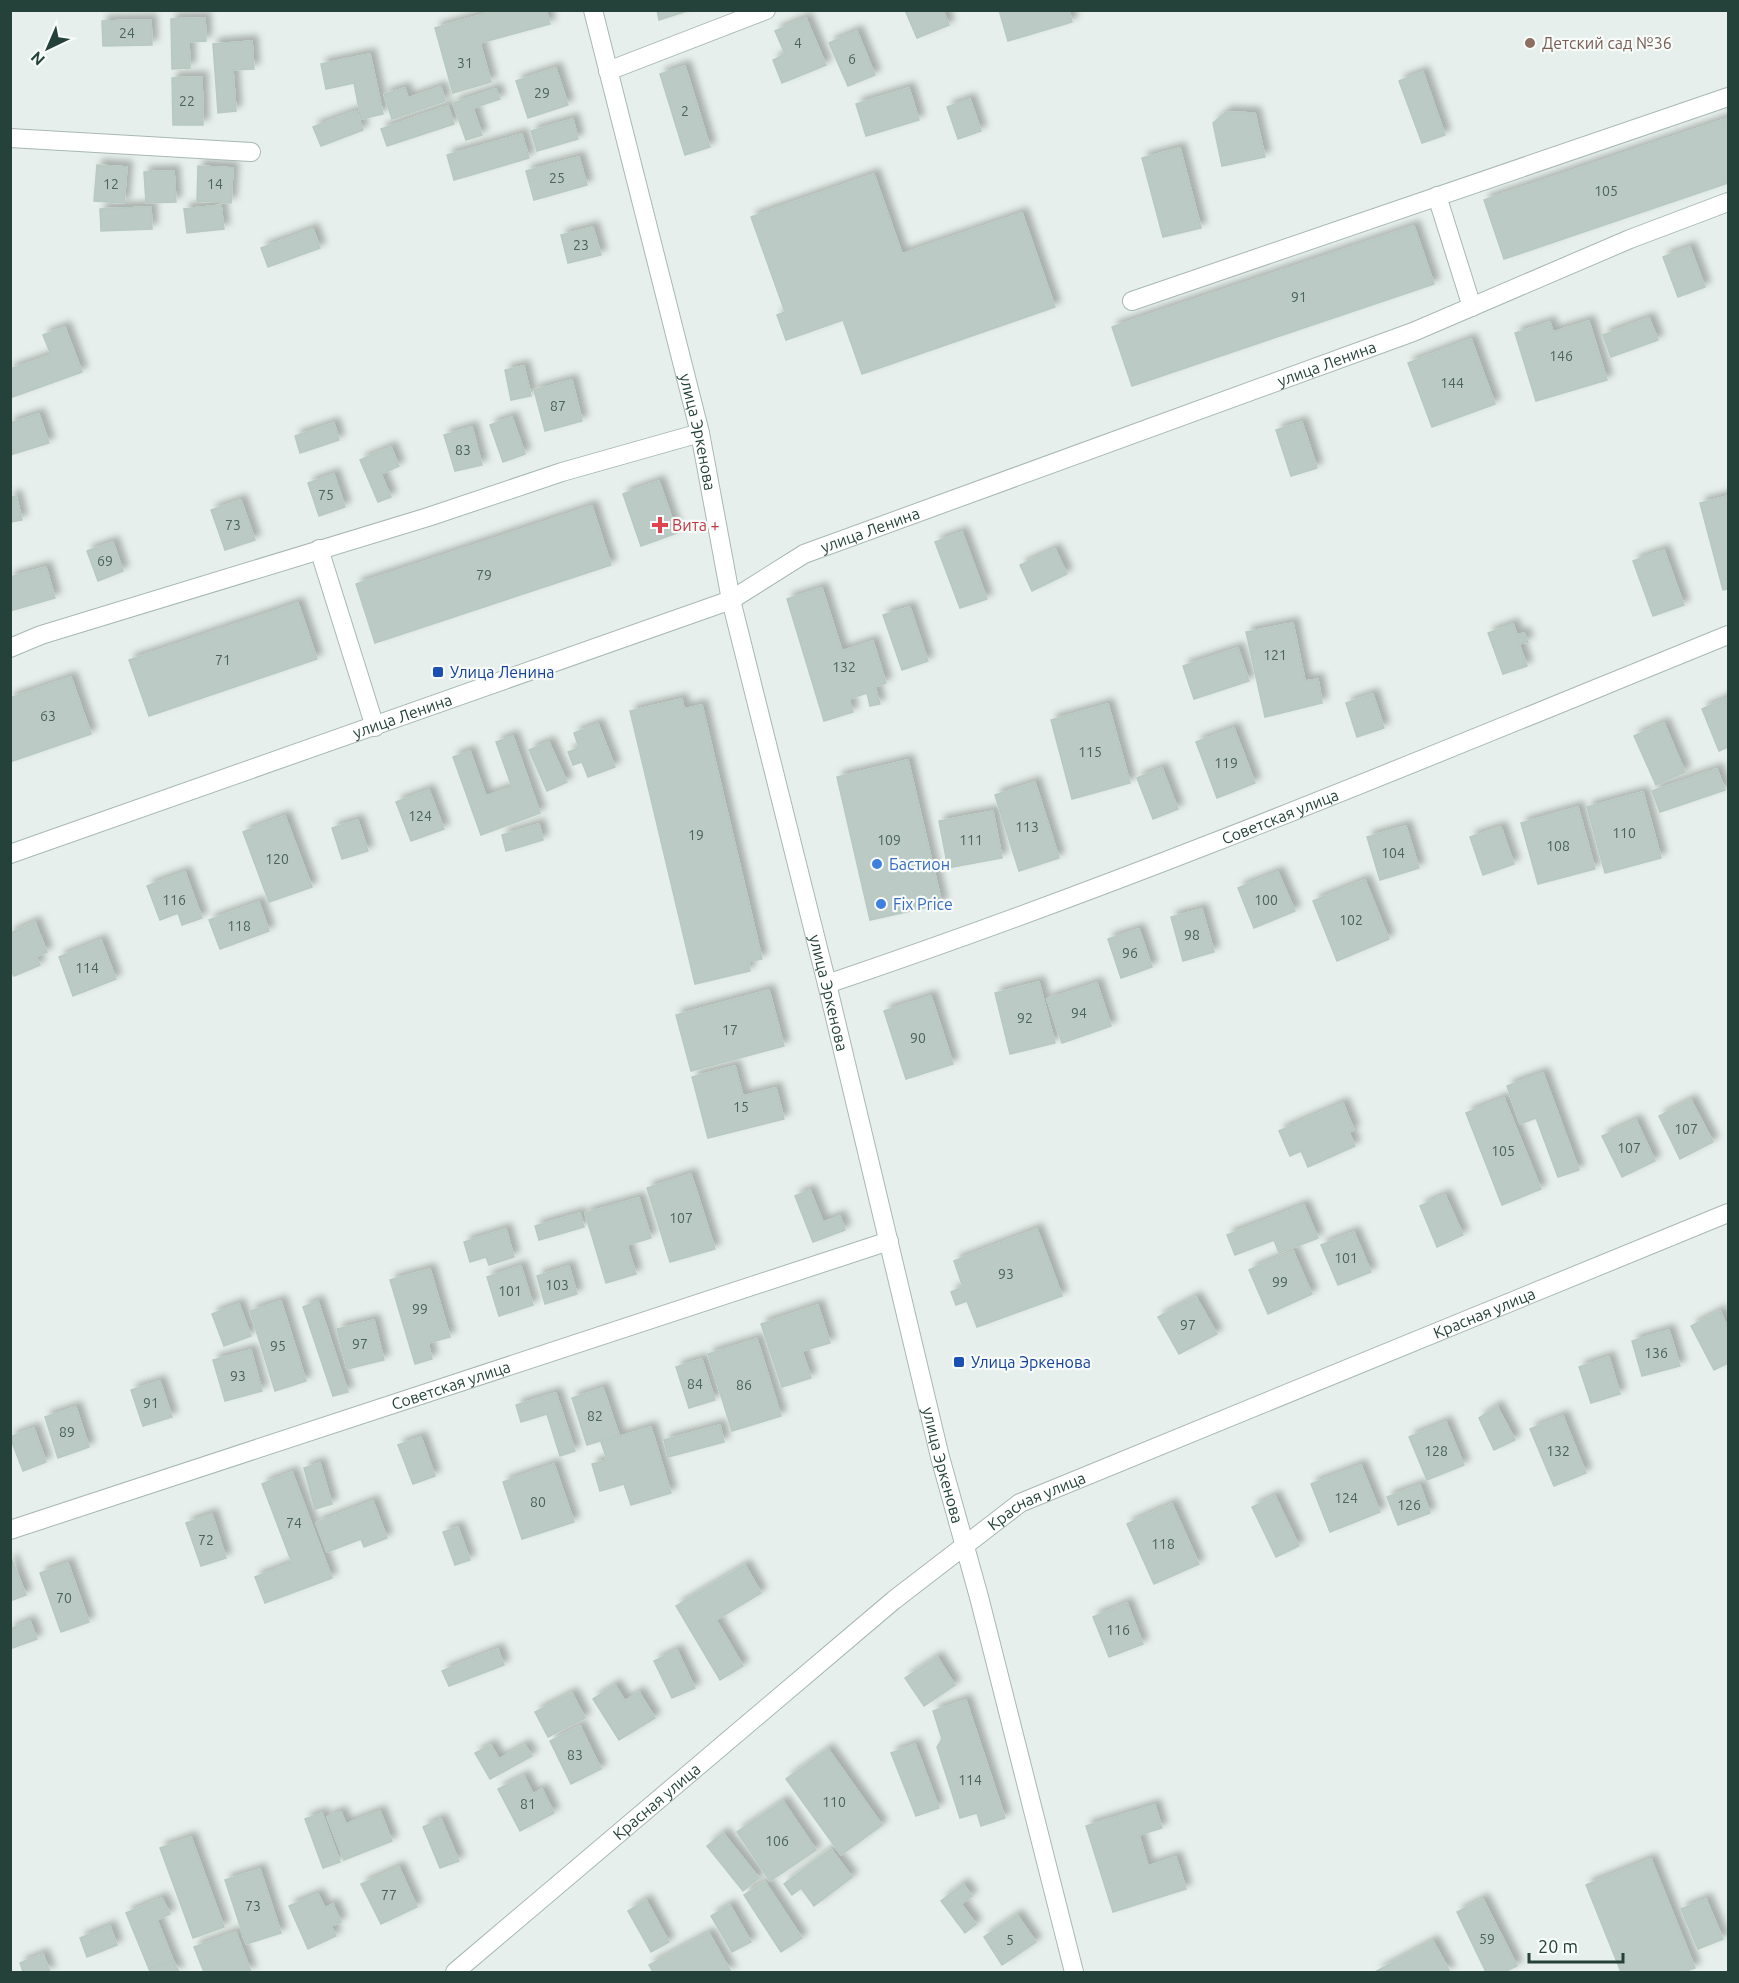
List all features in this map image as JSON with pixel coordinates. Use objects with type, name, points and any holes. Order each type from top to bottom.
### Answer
[{"type":"street","name":"улица Эркенова","points":[[593,10],[700,433],[731,600],[827,984],[940,1457],[966,1548],[1074,1972]]},
{"type":"street","points":[[608,70],[766,10]]},
{"type":"street","points":[[1132,301],[1728,97]]},
{"type":"street","points":[[10,138],[251,152]]},
{"type":"street","points":[[1437,196],[1472,307]]},
{"type":"street","name":"улица Ленина","points":[[10,855],[731,600],[804,554],[1413,332],[1630,239],[1728,202]]},
{"type":"street","points":[[10,648],[41,634],[428,517],[562,472],[700,433]]},
{"type":"street","points":[[319,549],[375,727]]},
{"type":"street","name":"Советская улица","points":[[827,984],[929,950],[1143,870],[1728,635]]},
{"type":"street","name":"Красная улица","points":[[455,1972],[894,1600],[966,1548],[1020,1503],[1728,1213]]},
{"type":"street","name":"Советская улица","points":[[10,1530],[889,1241]]},
{"type":"building","points":[[498,10],[546,10],[550,24],[480,43],[491,82],[453,93],[435,28]]},
{"type":"building","points":[[657,10],[690,10],[659,20]]},
{"type":"building","points":[[905,10],[943,10],[949,25],[917,38]]},
{"type":"building","points":[[999,10],[1069,10],[1072,22],[1008,41]]},
{"type":"building","points":[[205,18],[206,41],[189,42],[190,68],[172,69],[171,19]]},
{"type":"building","points":[[806,18],[826,65],[782,83],[773,60],[785,54],[775,31]]},
{"type":"building","points":[[151,20],[152,45],[103,46],[102,21]]},
{"type":"building","points":[[857,31],[875,75],[848,86],[829,43]]},
{"type":"building","points":[[252,41],[254,69],[233,70],[236,111],[218,113],[213,44]]},
{"type":"building","points":[[370,54],[383,114],[361,119],[354,83],[326,89],[321,64]]},
{"type":"building","points":[[685,66],[710,147],[685,155],[660,74]]},
{"type":"building","points":[[556,68],[568,105],[528,118],[516,81]]},
{"type":"building","points":[[1423,72],[1445,135],[1422,143],[1399,81]]},
{"type":"building","points":[[202,77],[203,125],[173,125],[172,78]]},
{"type":"building","points":[[441,87],[445,101],[392,119],[384,94],[405,88],[408,98]]},
{"type":"building","points":[[909,88],[919,120],[866,136],[856,104]]},
{"type":"building","points":[[496,89],[500,99],[473,108],[482,135],[466,140],[453,103]]},
{"type":"building","points":[[970,99],[981,131],[958,139],[947,107]]},
{"type":"building","points":[[448,106],[454,124],[387,146],[381,129]]},
{"type":"building","points":[[356,111],[363,130],[321,146],[313,127]]},
{"type":"building","points":[[1226,112],[1255,113],[1265,157],[1222,166],[1213,123]]},
{"type":"building","points":[[1728,118],[1728,183],[1504,259],[1484,200]]},
{"type":"building","points":[[573,119],[578,139],[537,151],[531,131]]},
{"type":"building","points":[[522,134],[529,158],[454,180],[447,155]]},
{"type":"building","points":[[1180,148],[1201,228],[1163,237],[1142,158]]},
{"type":"building","points":[[579,157],[587,185],[534,200],[526,171]]},
{"type":"building","points":[[97,165],[127,167],[124,203],[94,201]]},
{"type":"building","points":[[198,166],[233,168],[231,203],[197,201]]},
{"type":"building","points":[[174,171],[176,202],[146,203],[144,172]]},
{"type":"building","points":[[874,174],[902,254],[1022,213],[1055,307],[862,374],[843,320],[786,340],[777,315],[785,312],[751,217]]},
{"type":"building","points":[[221,205],[224,229],[187,233],[184,209]]},
{"type":"building","points":[[151,207],[152,229],[101,231],[100,209]]},
{"type":"building","points":[[1414,226],[1434,284],[1132,386],[1112,327]]},
{"type":"building","points":[[593,227],[601,255],[568,263],[561,235]]},
{"type":"building","points":[[313,229],[320,248],[268,267],[261,248]]},
{"type":"building","points":[[1690,247],[1705,287],[1678,297],[1663,257]]},
{"type":"building","points":[[1649,318],[1658,340],[1611,357],[1603,335]]},
{"type":"building","points":[[1589,321],[1607,380],[1536,401],[1515,333],[1550,322],[1553,332]]},
{"type":"building","points":[[65,327],[82,372],[10,398],[10,369],[51,355],[43,335]]},
{"type":"building","points":[[1471,339],[1495,404],[1432,427],[1408,363]]},
{"type":"building","points":[[524,366],[531,396],[511,400],[505,370]]},
{"type":"building","points":[[572,380],[582,421],[545,431],[534,390]]},
{"type":"building","points":[[39,414],[49,443],[10,455],[10,423]]},
{"type":"building","points":[[512,417],[525,454],[503,462],[490,425]]},
{"type":"building","points":[[1302,422],[1317,468],[1291,476],[1276,430]]},
{"type":"building","points":[[334,423],[339,440],[300,453],[295,436]]},
{"type":"building","points":[[472,427],[482,465],[455,471],[444,435]]},
{"type":"building","points":[[391,447],[399,466],[381,474],[391,497],[378,502],[360,460]]},
{"type":"building","points":[[334,474],[345,507],[319,516],[308,483]]},
{"type":"building","points":[[659,481],[677,533],[641,546],[623,494]]},
{"type":"building","points":[[16,496],[22,520],[10,522],[10,497]]},
{"type":"building","points":[[1728,496],[1728,589],[1723,590],[1700,503]]},
{"type":"building","points":[[241,500],[255,540],[225,550],[211,510]]},
{"type":"building","points":[[592,506],[611,565],[375,643],[356,584]]},
{"type":"building","points":[[962,532],[987,599],[960,608],[935,542]]},
{"type":"building","points":[[113,542],[123,571],[98,581],[87,551]]},
{"type":"building","points":[[1055,549],[1067,574],[1032,591],[1020,565]]},
{"type":"building","points":[[1664,550],[1684,605],[1653,616],[1633,561]]},
{"type":"building","points":[[46,567],[55,598],[10,611],[10,577]]},
{"type":"building","points":[[822,588],[842,651],[873,641],[886,683],[875,687],[880,704],[870,706],[867,693],[849,699],[853,712],[824,721],[787,599]]},
{"type":"building","points":[[298,603],[317,659],[149,716],[129,660]]},
{"type":"building","points":[[910,607],[928,661],[902,670],[883,615]]},
{"type":"building","points":[[1293,623],[1305,681],[1318,679],[1322,703],[1265,717],[1246,632]]},
{"type":"building","points":[[1513,624],[1517,635],[1524,633],[1528,642],[1519,644],[1527,666],[1503,674],[1488,633]]},
{"type":"building","points":[[1238,648],[1249,681],[1194,699],[1183,666]]},
{"type":"building","points":[[71,677],[91,734],[10,762],[10,698]]},
{"type":"building","points":[[1373,694],[1384,728],[1357,737],[1346,703]]},
{"type":"building","points":[[1728,698],[1728,747],[1719,751],[1702,709]]},
{"type":"building","points":[[682,699],[684,709],[702,705],[762,959],[748,962],[750,971],[695,984],[630,711]]},
{"type":"building","points":[[1108,704],[1130,783],[1072,799],[1051,720]]},
{"type":"building","points":[[1664,723],[1685,772],[1656,785],[1634,736]]},
{"type":"building","points":[[598,724],[615,767],[588,777],[582,762],[573,765],[568,752],[579,748],[574,733]]},
{"type":"building","points":[[1234,728],[1255,783],[1217,798],[1196,742]]},
{"type":"building","points":[[513,736],[540,813],[481,835],[453,757],[470,751],[486,796],[512,787],[496,742]]},
{"type":"building","points":[[549,742],[567,782],[547,791],[529,750]]},
{"type":"building","points":[[908,760],[942,904],[870,920],[837,777]]},
{"type":"building","points":[[1162,768],[1178,809],[1153,819],[1137,778]]},
{"type":"building","points":[[1717,769],[1725,790],[1660,812],[1652,791]]},
{"type":"building","points":[[1035,782],[1059,858],[1019,871],[995,795]]},
{"type":"building","points":[[429,790],[444,829],[411,841],[396,802]]},
{"type":"building","points":[[1643,792],[1661,858],[1605,873],[1587,807]]},
{"type":"building","points":[[1578,807],[1595,869],[1538,884],[1521,823]]},
{"type":"building","points":[[993,811],[1002,858],[948,868],[939,821]]},
{"type":"building","points":[[285,816],[312,887],[269,902],[243,832]]},
{"type":"building","points":[[358,820],[368,851],[342,859],[332,828]]},
{"type":"building","points":[[539,824],[543,840],[506,851],[502,835]]},
{"type":"building","points":[[1406,826],[1419,868],[1380,880],[1367,837]]},
{"type":"building","points":[[1501,827],[1514,864],[1483,875],[1470,837]]},
{"type":"building","points":[[185,872],[202,918],[182,925],[178,913],[160,920],[147,886]]},
{"type":"building","points":[[1278,872],[1295,911],[1254,928],[1238,888]]},
{"type":"building","points":[[1365,880],[1389,939],[1337,961],[1313,901]]},
{"type":"building","points":[[259,902],[269,931],[220,949],[209,920]]},
{"type":"building","points":[[1202,909],[1214,952],[1183,961],[1171,917]]},
{"type":"building","points":[[35,922],[47,952],[36,957],[40,965],[14,976],[10,969],[10,933]]},
{"type":"building","points":[[1139,929],[1152,967],[1121,978],[1108,939]]},
{"type":"building","points":[[101,940],[116,979],[73,996],[59,957]]},
{"type":"building","points":[[1039,982],[1055,1043],[1010,1054],[995,993]]},
{"type":"building","points":[[1097,983],[1111,1026],[1062,1043],[1047,999]]},
{"type":"building","points":[[769,990],[784,1046],[691,1071],[676,1015]]},
{"type":"building","points":[[931,996],[953,1064],[906,1079],[884,1011]]},
{"type":"building","points":[[735,1066],[743,1096],[776,1088],[784,1119],[708,1138],[692,1077]]},
{"type":"building","points":[[1543,1073],[1579,1170],[1558,1177],[1536,1118],[1520,1124],[1507,1086]]},
{"type":"building","points":[[1504,1098],[1541,1189],[1502,1205],[1466,1113]]},
{"type":"building","points":[[1691,1100],[1713,1142],[1680,1159],[1659,1116]]},
{"type":"building","points":[[1343,1103],[1354,1130],[1349,1132],[1355,1146],[1308,1167],[1301,1151],[1290,1156],[1279,1131]]},
{"type":"building","points":[[1636,1120],[1655,1161],[1622,1177],[1602,1136]]},
{"type":"building","points":[[691,1174],[715,1249],[670,1262],[647,1188]]},
{"type":"building","points":[[810,1190],[823,1222],[840,1216],[845,1230],[813,1242],[795,1196]]},
{"type":"building","points":[[1445,1195],[1463,1235],[1437,1247],[1420,1206]]},
{"type":"building","points":[[639,1198],[651,1238],[627,1245],[636,1274],[606,1283],[585,1213]]},
{"type":"building","points":[[1304,1205],[1318,1238],[1279,1253],[1274,1240],[1235,1255],[1227,1235]]},
{"type":"building","points":[[580,1213],[584,1227],[539,1240],[535,1226]]},
{"type":"building","points":[[506,1229],[514,1257],[489,1265],[486,1257],[470,1262],[464,1242]]},
{"type":"building","points":[[1037,1229],[1062,1296],[977,1327],[967,1301],[956,1305],[951,1292],[963,1287],[954,1261]]},
{"type":"building","points":[[1354,1232],[1371,1272],[1338,1285],[1321,1245]]},
{"type":"building","points":[[1293,1251],[1312,1294],[1268,1314],[1249,1270]]},
{"type":"building","points":[[521,1266],[533,1305],[499,1316],[487,1277]]},
{"type":"building","points":[[569,1266],[577,1294],[545,1304],[537,1276]]},
{"type":"building","points":[[430,1269],[450,1337],[428,1343],[432,1359],[415,1364],[390,1280]]},
{"type":"building","points":[[1196,1297],[1217,1334],[1179,1354],[1158,1317]]},
{"type":"building","points":[[281,1301],[306,1381],[275,1391],[250,1311]]},
{"type":"building","points":[[318,1301],[348,1392],[333,1396],[303,1307]]},
{"type":"building","points":[[239,1304],[251,1336],[224,1346],[212,1314]]},
{"type":"building","points":[[818,1305],[830,1343],[802,1351],[811,1378],[782,1387],[761,1324]]},
{"type":"building","points":[[1720,1311],[1728,1328],[1728,1363],[1714,1370],[1691,1326]]},
{"type":"building","points":[[374,1320],[384,1360],[347,1369],[337,1329]]},
{"type":"building","points":[[1669,1330],[1680,1366],[1642,1376],[1632,1341]]},
{"type":"building","points":[[757,1339],[781,1416],[732,1431],[708,1354]]},
{"type":"building","points":[[251,1350],[262,1391],[225,1401],[213,1360]]},
{"type":"building","points":[[1609,1357],[1620,1394],[1591,1403],[1579,1367]]},
{"type":"building","points":[[702,1359],[715,1400],[689,1408],[676,1367]]},
{"type":"building","points":[[160,1381],[172,1417],[143,1426],[131,1390]]},
{"type":"building","points":[[603,1388],[619,1435],[587,1445],[572,1398]]},
{"type":"building","points":[[556,1393],[575,1451],[560,1456],[547,1414],[521,1422],[516,1405]]},
{"type":"building","points":[[1497,1406],[1515,1440],[1494,1450],[1479,1418]]},
{"type":"building","points":[[76,1407],[89,1447],[58,1458],[45,1417]]},
{"type":"building","points":[[1563,1416],[1586,1473],[1554,1486],[1530,1429]]},
{"type":"building","points":[[1446,1422],[1464,1465],[1427,1480],[1409,1437]]},
{"type":"building","points":[[720,1425],[724,1442],[668,1457],[664,1440]]},
{"type":"building","points":[[651,1427],[671,1493],[631,1505],[624,1484],[600,1491],[592,1464],[607,1460],[601,1442]]},
{"type":"building","points":[[34,1428],[46,1462],[23,1471],[10,1437]]},
{"type":"building","points":[[421,1437],[435,1476],[413,1484],[398,1445]]},
{"type":"building","points":[[320,1463],[332,1504],[315,1509],[304,1468]]},
{"type":"building","points":[[554,1464],[574,1522],[522,1539],[503,1482]]},
{"type":"building","points":[[1361,1465],[1380,1512],[1330,1532],[1311,1484]]},
{"type":"building","points":[[292,1472],[332,1578],[265,1603],[255,1577],[292,1563],[262,1484]]},
{"type":"building","points":[[1420,1485],[1430,1513],[1398,1525],[1387,1497]]},
{"type":"building","points":[[1275,1496],[1299,1546],[1276,1557],[1252,1507]]},
{"type":"building","points":[[373,1501],[387,1538],[364,1547],[361,1539],[327,1552],[316,1523]]},
{"type":"building","points":[[1172,1504],[1199,1564],[1154,1584],[1127,1524]]},
{"type":"building","points":[[212,1514],[226,1558],[201,1566],[186,1523]]},
{"type":"building","points":[[458,1527],[470,1560],[455,1565],[443,1532]]},
{"type":"building","points":[[12,1560],[26,1595],[10,1601],[10,1561]]},
{"type":"building","points":[[68,1563],[89,1622],[61,1632],[40,1573]]},
{"type":"building","points":[[745,1565],[761,1593],[716,1620],[743,1666],[720,1680],[676,1606]]},
{"type":"building","points":[[1127,1603],[1143,1644],[1109,1657],[1093,1617]]},
{"type":"building","points":[[30,1621],[37,1639],[10,1649],[10,1629]]},
{"type":"building","points":[[498,1649],[504,1665],[449,1686],[442,1671]]},
{"type":"building","points":[[677,1650],[695,1688],[672,1698],[654,1661]]},
{"type":"building","points":[[937,1657],[955,1685],[924,1706],[905,1678]]},
{"type":"building","points":[[615,1685],[625,1701],[639,1692],[655,1718],[619,1740],[593,1699]]},
{"type":"building","points":[[572,1693],[585,1718],[548,1737],[535,1712]]},
{"type":"building","points":[[966,1700],[1005,1818],[981,1826],[977,1813],[960,1818],[937,1747],[942,1739],[933,1711]]},
{"type":"building","points":[[580,1726],[601,1769],[571,1784],[550,1741]]},
{"type":"building","points":[[915,1744],[939,1808],[916,1816],[891,1753]]},
{"type":"building","points":[[491,1745],[499,1759],[525,1745],[532,1756],[490,1779],[475,1753]]},
{"type":"building","points":[[828,1749],[882,1825],[841,1855],[786,1779]]},
{"type":"building","points":[[524,1776],[533,1794],[542,1789],[554,1813],[520,1831],[498,1789]]},
{"type":"building","points":[[783,1801],[816,1850],[770,1881],[737,1832]]},
{"type":"building","points":[[1155,1805],[1162,1828],[1139,1835],[1148,1866],[1176,1857],[1186,1889],[1113,1912],[1086,1826]]},
{"type":"building","points":[[380,1811],[392,1841],[344,1860],[327,1817],[341,1812],[346,1824]]},
{"type":"building","points":[[322,1813],[340,1862],[323,1868],[305,1819]]},
{"type":"building","points":[[441,1819],[459,1861],[440,1868],[423,1827]]},
{"type":"building","points":[[723,1833],[759,1878],[743,1891],[707,1846]]},
{"type":"building","points":[[191,1837],[224,1927],[193,1938],[160,1848]]},
{"type":"building","points":[[831,1849],[852,1877],[814,1906],[801,1888],[792,1895],[784,1884]]},
{"type":"building","points":[[1651,1859],[1695,1968],[1683,1972],[1621,1972],[1586,1885]]},
{"type":"building","points":[[399,1867],[417,1907],[381,1924],[361,1884]]},
{"type":"building","points":[[260,1869],[281,1933],[246,1944],[225,1880]]},
{"type":"building","points":[[765,1882],[802,1938],[781,1952],[744,1895]]},
{"type":"building","points":[[963,1884],[972,1896],[961,1904],[976,1924],[965,1933],[941,1901]]},
{"type":"building","points":[[318,1894],[325,1908],[333,1904],[341,1922],[331,1926],[336,1936],[308,1949],[289,1906]]},
{"type":"building","points":[[162,1898],[170,1914],[157,1920],[173,1960],[149,1969],[126,1913]]},
{"type":"building","points":[[1483,1899],[1517,1966],[1504,1972],[1486,1972],[1457,1912]]},
{"type":"building","points":[[1706,1899],[1723,1939],[1698,1949],[1681,1909]]},
{"type":"building","points":[[646,1900],[669,1942],[651,1952],[628,1911]]},
{"type":"building","points":[[730,1905],[751,1942],[732,1952],[711,1916]]},
{"type":"building","points":[[1017,1915],[1036,1942],[1002,1965],[984,1937]]},
{"type":"building","points":[[110,1926],[117,1945],[87,1957],[80,1938]]},
{"type":"building","points":[[236,1932],[251,1972],[204,1972],[194,1947]]},
{"type":"building","points":[[709,1933],[731,1972],[653,1972],[649,1965]]},
{"type":"building","points":[[1433,1941],[1450,1972],[1375,1972]]},
{"type":"building","points":[[43,1954],[50,1972],[23,1972],[20,1963]]},
{"type":"building","points":[[173,1960],[179,1972],[151,1972],[149,1969]]},
{"type":"place","name":"Детский сад №36","points":[[1530,43]]},
{"type":"place","name":"Вита +","points":[[660,525]]},
{"type":"place","name":"Улица Ленина","points":[[438,672]]},
{"type":"place","name":"Бастион","points":[[877,864]]},
{"type":"place","name":"Fix Price","points":[[881,904]]},
{"type":"place","name":"Улица Эркенова","points":[[959,1362]]}]
